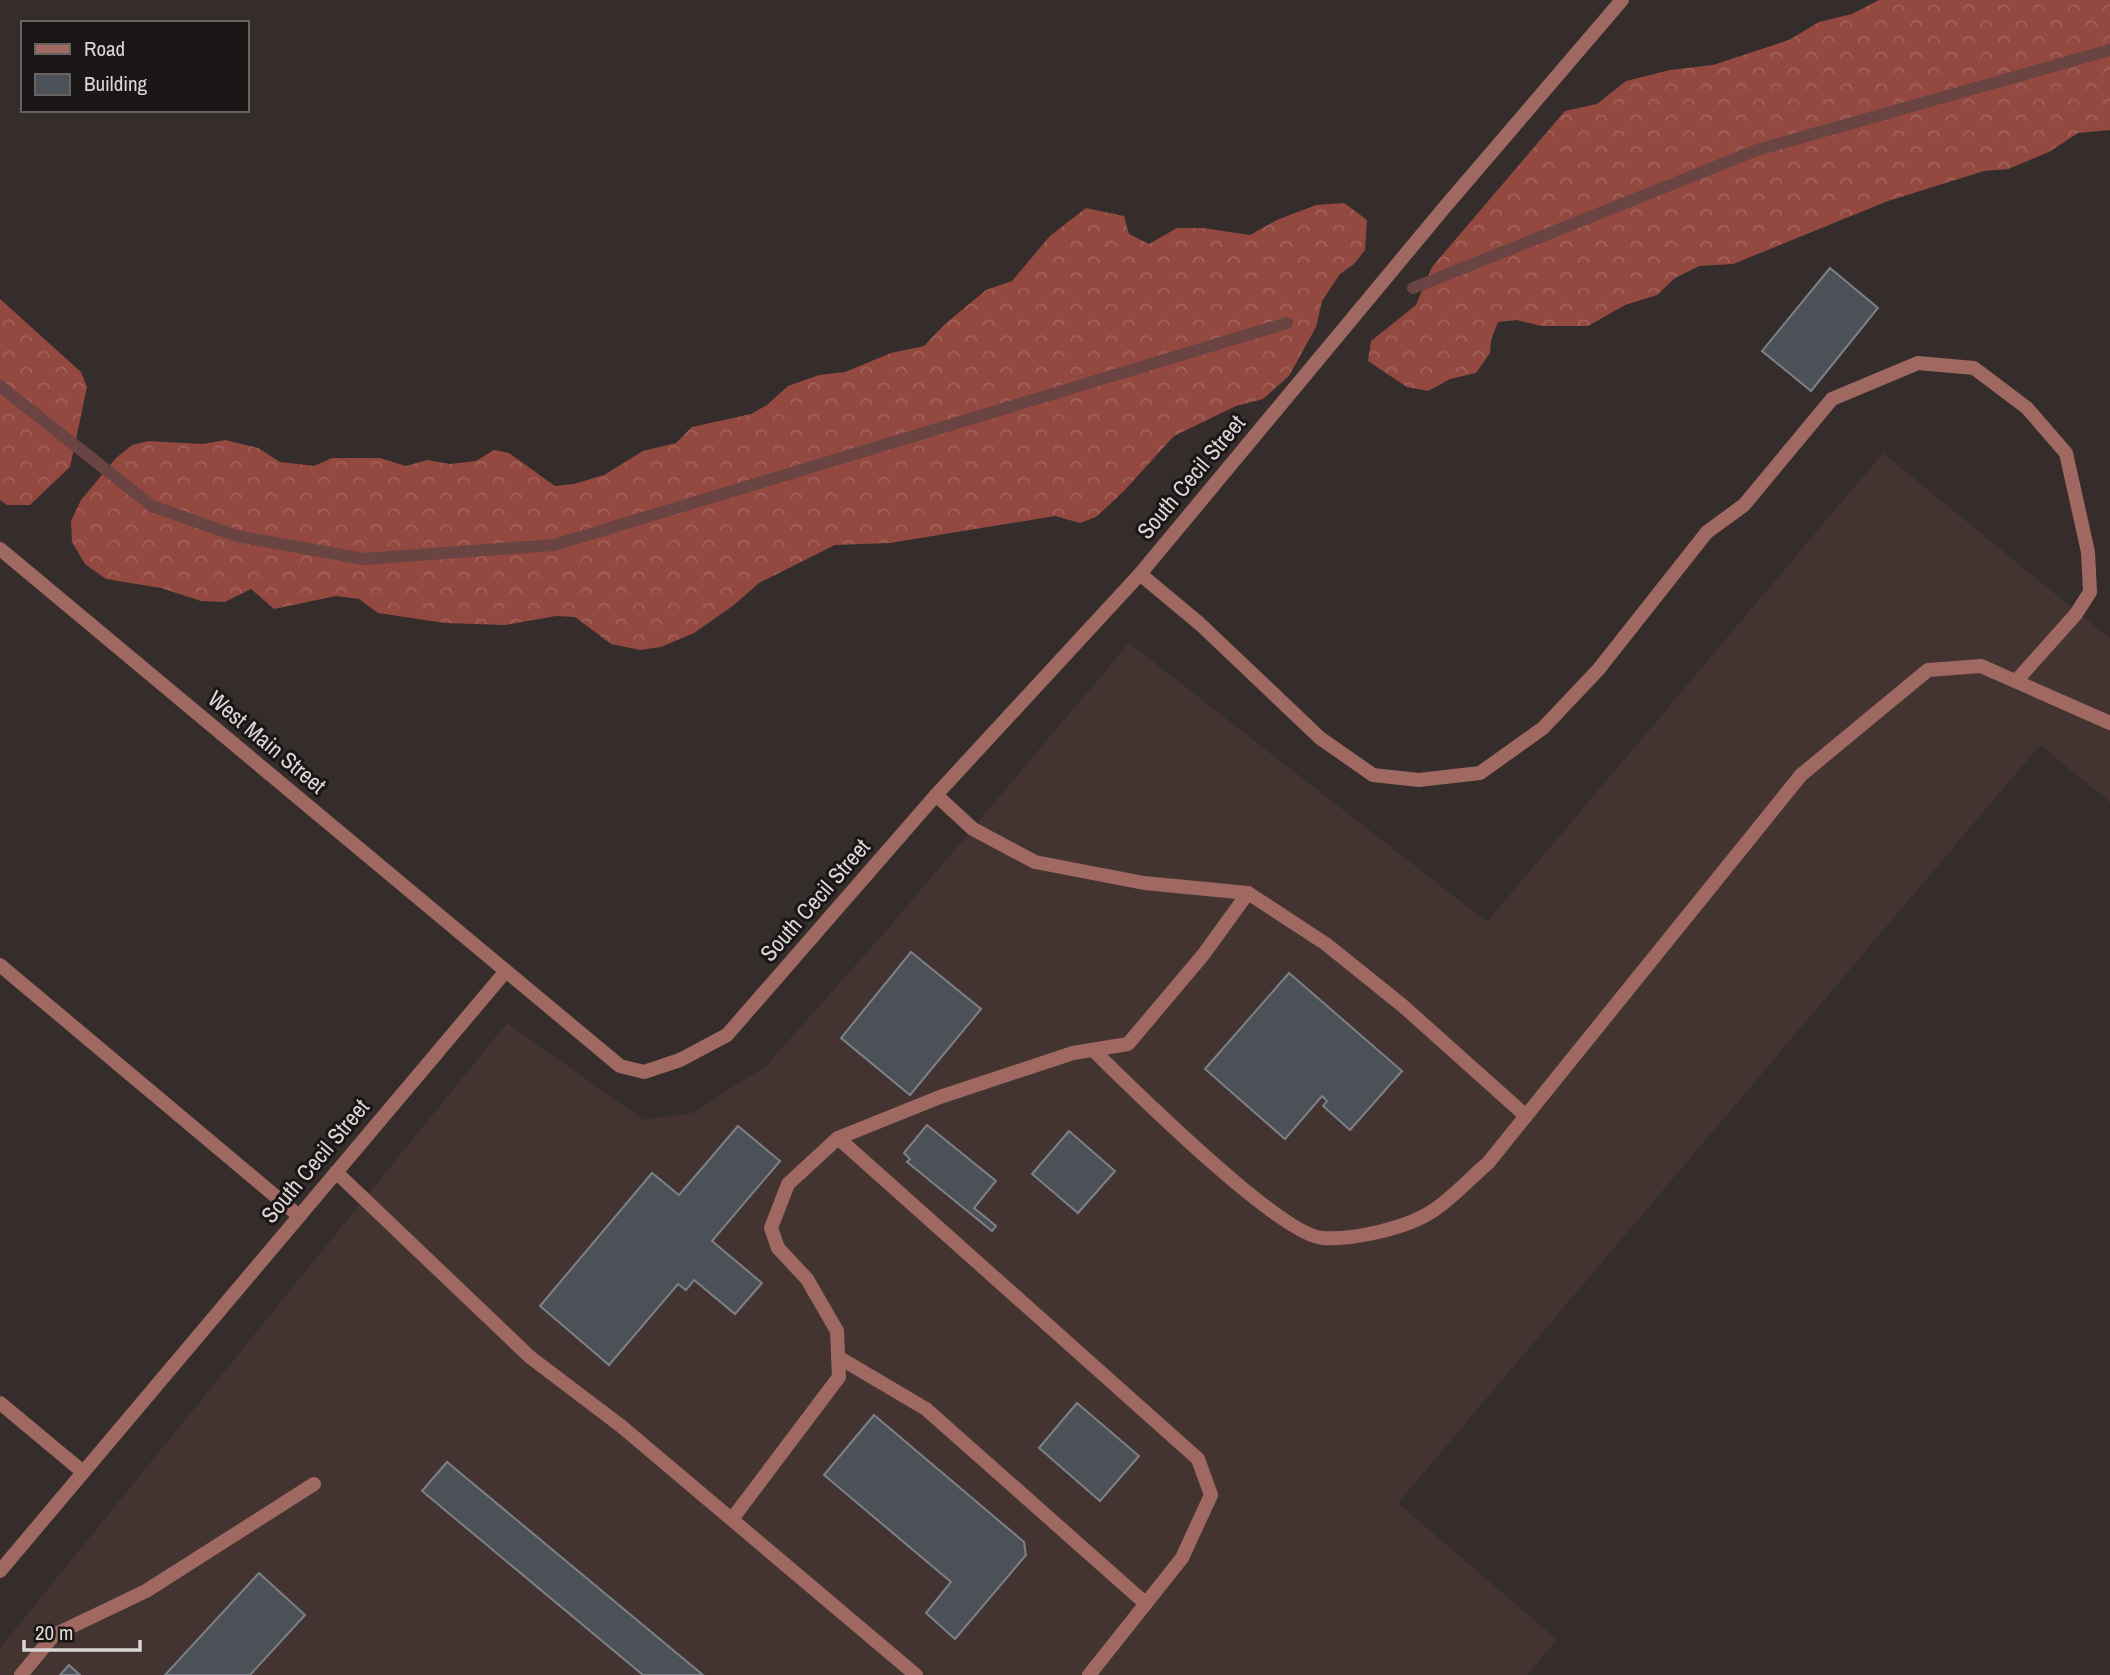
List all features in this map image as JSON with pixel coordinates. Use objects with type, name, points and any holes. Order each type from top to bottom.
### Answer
[{"type":"street","name":"South Cecil Street","points":[[0,1571],[506,971],[620,1066],[645,1072],[680,1060],[727,1035],[936,795],[1140,574],[1444,208],[1622,0]]},
{"type":"street","points":[[1140,574],[1200,624],[1320,738],[1373,775],[1419,780],[1480,773],[1543,728],[1598,670],[1707,532],[1744,505],[1832,399],[1918,363],[1974,368],[2027,408],[2066,453],[2088,552],[2090,592],[2076,614],[2016,681]]},
{"type":"street","name":"West Main Street","points":[[0,549],[506,971]]},
{"type":"street","points":[[1093,1050],[1180,1136],[1279,1216],[1321,1239],[1383,1231],[1431,1212],[1488,1163],[1801,775],[1928,670],[1981,666],[2110,723]]},
{"type":"street","points":[[936,795],[973,829],[1035,862],[1144,883],[1248,893],[1326,944],[1355,967],[1525,1116]]},
{"type":"street","points":[[732,1519],[839,1377],[837,1331],[807,1279],[778,1248],[771,1228],[788,1184],[838,1138],[940,1097],[1073,1053],[1128,1044],[1203,955],[1248,893]]},
{"type":"street","points":[[0,965],[299,1216]]},
{"type":"street","points":[[838,1138],[1198,1459],[1211,1495],[1182,1558],[1089,1675]]},
{"type":"street","points":[[336,1172],[530,1357],[621,1426],[916,1675]]},
{"type":"street","points":[[838,1357],[926,1409],[1145,1603]]},
{"type":"street","points":[[0,1403],[83,1472]]},
{"type":"street","points":[[21,1675],[54,1635],[146,1591],[314,1484]]},
{"type":"shaded area","points":[[1883,453],[2110,639],[2110,802],[2040,745],[1398,1503],[1557,1640],[1527,1675],[0,1675],[0,1648],[507,1023],[644,1120],[692,1113],[766,1066],[893,923],[1129,643],[1487,922]]},
{"type":"green space","points":[[1879,0],[2110,0],[2110,130],[2078,133],[2049,152],[2008,169],[1984,171],[1888,201],[1733,264],[1699,266],[1675,278],[1657,295],[1625,305],[1588,326],[1542,326],[1516,320],[1498,322],[1491,340],[1490,353],[1476,373],[1450,379],[1428,391],[1407,387],[1368,361],[1371,341],[1416,305],[1432,267],[1565,111],[1597,104],[1626,81],[1670,70],[1713,65],[1789,40],[1819,22],[1852,14]]},
{"type":"green space","points":[[1344,203],[1367,220],[1365,250],[1354,264],[1340,274],[1322,301],[1316,327],[1289,376],[1263,399],[1236,406],[1174,436],[1123,492],[1096,517],[1080,523],[1055,516],[890,543],[835,545],[759,583],[734,605],[694,633],[661,647],[640,650],[611,644],[575,617],[556,616],[505,625],[445,623],[378,613],[359,599],[336,596],[274,609],[251,589],[225,602],[201,601],[161,588],[106,579],[85,564],[72,542],[71,521],[81,500],[116,458],[132,445],[149,441],[203,444],[225,440],[258,448],[280,462],[314,466],[332,458],[380,458],[406,466],[427,460],[450,464],[476,461],[494,450],[509,453],[555,486],[574,484],[604,475],[643,451],[676,443],[692,427],[751,414],[767,405],[788,386],[819,375],[845,372],[891,353],[924,346],[945,324],[986,290],[1012,281],[1050,236],[1086,208],[1124,216],[1129,234],[1149,244],[1177,228],[1203,228],[1250,235],[1277,220],[1316,205]]},
{"type":"green space","points":[[0,299],[81,372],[87,387],[70,467],[30,505],[7,505],[0,500]]},
{"type":"building","points":[[1830,268],[1878,308],[1811,391],[1762,351]]},
{"type":"building","points":[[911,952],[981,1009],[910,1095],[841,1038]]},
{"type":"building","points":[[1289,973],[1402,1071],[1350,1130],[1323,1106],[1327,1101],[1322,1096],[1285,1139],[1205,1069]]},
{"type":"building","points":[[927,1125],[996,1181],[974,1208],[996,1226],[992,1231],[907,1162],[910,1159],[904,1153]]},
{"type":"building","points":[[738,1126],[780,1161],[712,1241],[762,1283],[735,1314],[694,1280],[686,1290],[678,1284],[609,1365],[540,1306],[652,1173],[679,1195]]},
{"type":"building","points":[[1069,1131],[1115,1171],[1078,1213],[1032,1174]]},
{"type":"building","points":[[1077,1403],[1139,1456],[1100,1501],[1039,1448]]},
{"type":"building","points":[[874,1415],[1024,1542],[1026,1555],[955,1639],[926,1613],[951,1582],[824,1475]]},
{"type":"building","points":[[447,1462],[703,1675],[643,1675],[422,1491]]},
{"type":"building","points":[[259,1573],[305,1615],[250,1675],[165,1675]]},
{"type":"building","points":[[69,1665],[80,1675],[60,1675]]},
{"type":"waterway","points":[[1413,288],[1757,150],[2110,50]]},
{"type":"waterway","points":[[0,386],[152,506],[237,536],[364,559],[554,545],[1287,323]]}]
